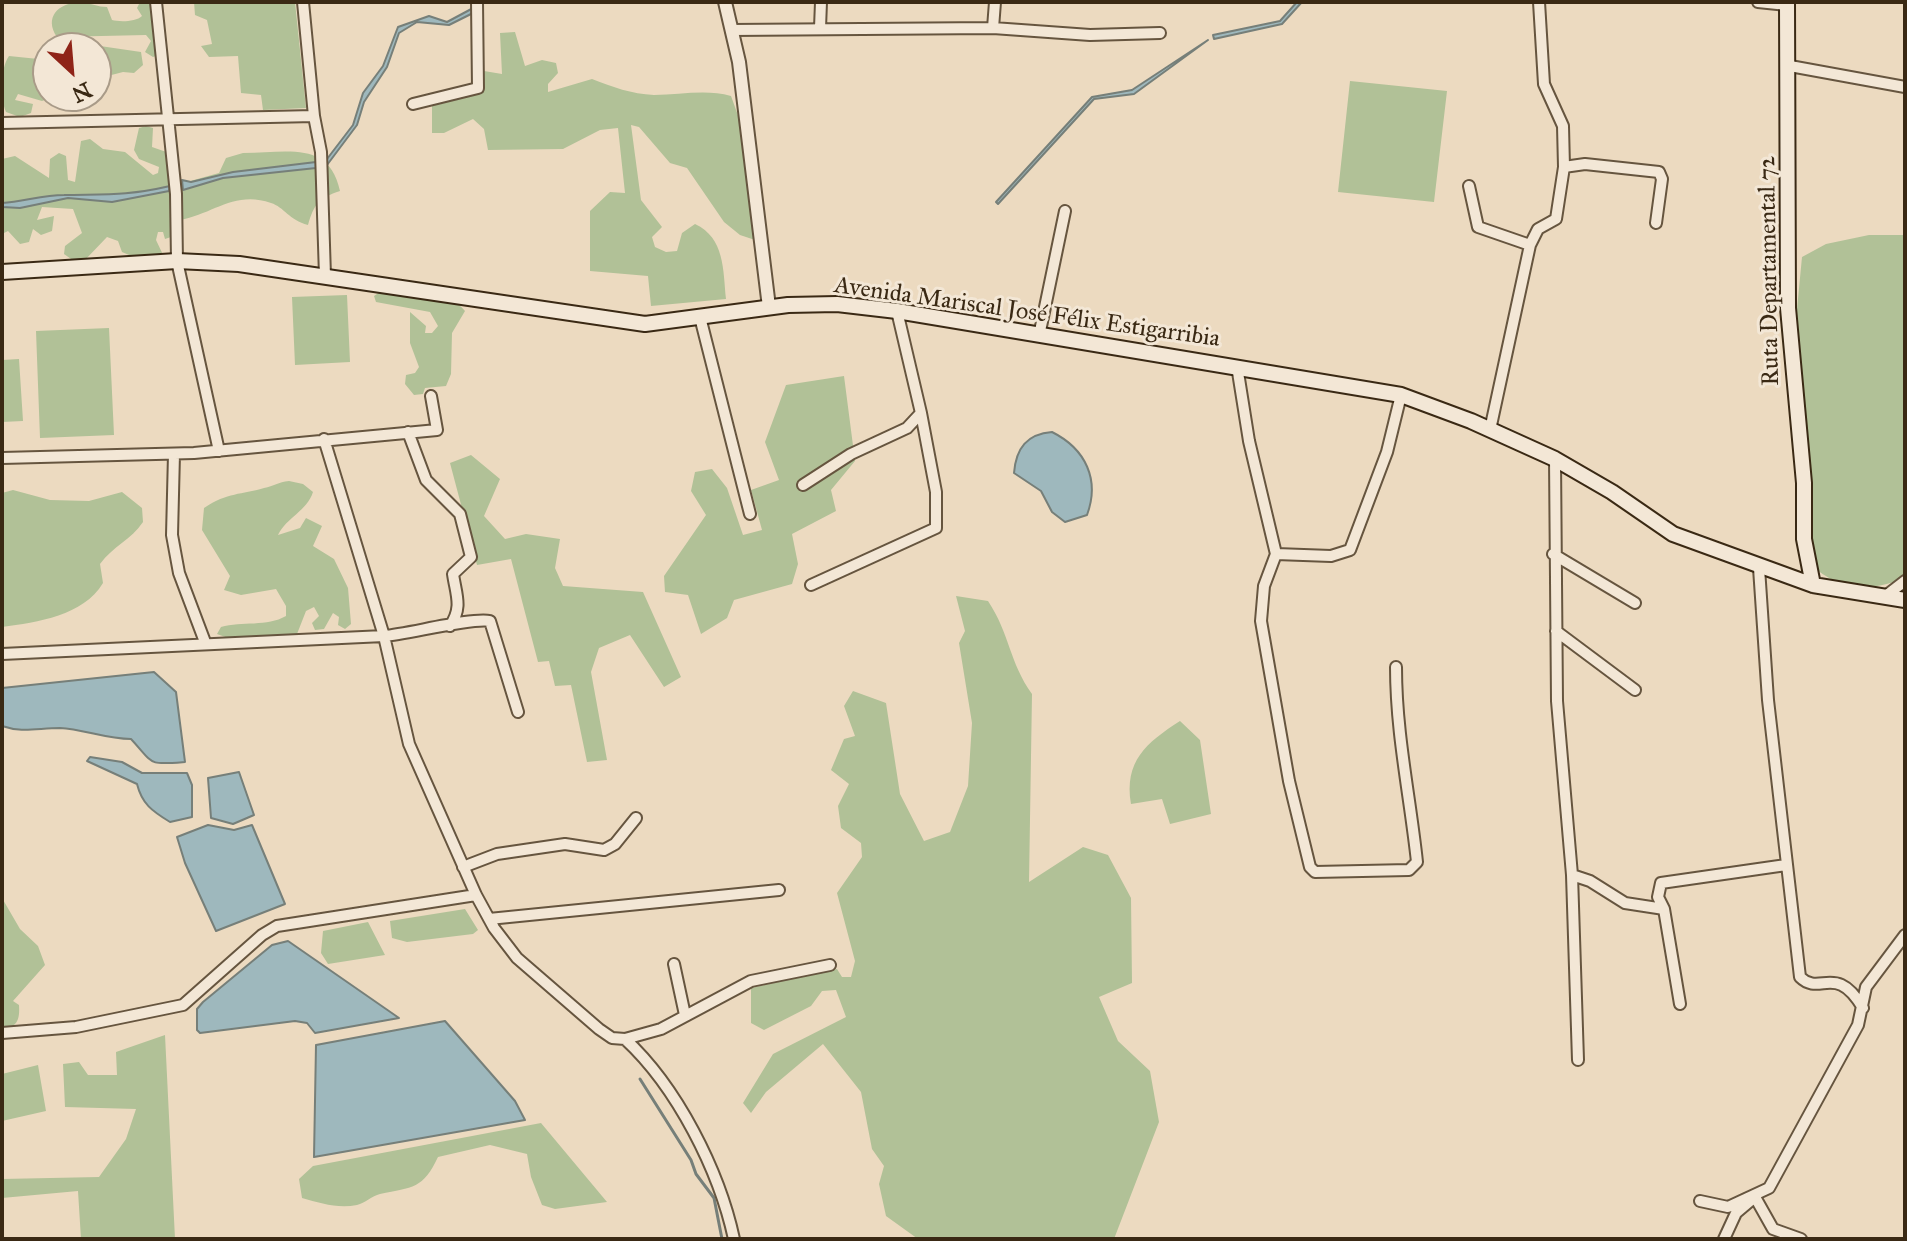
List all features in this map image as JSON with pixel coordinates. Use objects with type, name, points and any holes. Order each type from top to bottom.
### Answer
[{"type":"main road","name":"Ruta Departamental 72","points":[[1787,3],[1790,66],[1790,351],[1804,483],[1804,539],[1813,585]]},
{"type":"main road","name":"Avenida Mariscal José Félix Estigarribia","points":[[2,272],[177,261],[239,264],[645,324],[769,307],[837,304],[1237,366],[1401,395],[1555,459],[1612,492],[1673,534],[1759,568],[1813,585],[1905,600]]},
{"type":"street","points":[[156,2],[176,194],[177,261],[219,451]]},
{"type":"street","points":[[303,2],[314,116],[321,152],[325,276]]},
{"type":"street","points":[[725,2],[739,62],[769,307]]},
{"type":"street","points":[[820,28],[821,2]]},
{"type":"street","points":[[993,28],[995,2]]},
{"type":"street","points":[[1490,430],[1530,245],[1538,229],[1556,219],[1564,167],[1563,126],[1543,77],[1539,2]]},
{"type":"street","points":[[1758,2],[1787,3]]},
{"type":"street","points":[[413,104],[478,88],[478,8]]},
{"type":"street","points":[[731,30],[993,28],[1090,35],[1160,33]]},
{"type":"street","points":[[1790,66],[1905,87]]},
{"type":"street","points":[[2,123],[314,116]]},
{"type":"street","points":[[1564,167],[1585,164],[1659,172],[1662,179],[1656,223]]},
{"type":"street","points":[[1469,186],[1478,227],[1530,245]]},
{"type":"street","points":[[1039,336],[1065,211]]},
{"type":"street","points":[[811,585],[936,528],[936,492],[897,311]]},
{"type":"street","points":[[700,317],[750,514]]},
{"type":"street","points":[[1237,366],[1249,441],[1276,554],[1264,586],[1261,621],[1289,781],[1310,867],[1315,872],[1409,870],[1417,862],[1397,734],[1396,667]]},
{"type":"street","points":[[1276,554],[1331,556],[1350,550],[1387,452],[1401,395]]},
{"type":"street","points":[[2,458],[174,454],[437,430],[431,396]]},
{"type":"street","points":[[803,485],[851,454],[907,428],[921,413]]},
{"type":"street","points":[[408,432],[426,480],[460,514],[471,550],[471,557],[453,574],[459,599],[458,614],[450,626]]},
{"type":"street","points":[[324,439],[384,636],[409,744],[476,895],[517,958],[599,1029],[612,1038],[625,1039],[661,1029],[751,981],[830,965]]},
{"type":"street","points":[[174,454],[172,535],[179,573],[205,642]]},
{"type":"street","points":[[1555,459],[1553,554],[1557,701],[1572,875],[1578,1060]]},
{"type":"street","points":[[1553,554],[1635,603]]},
{"type":"street","points":[[1759,568],[1786,865],[1800,977],[1813,984],[1835,981],[1846,985],[1863,1008]]},
{"type":"street","points":[[1883,598],[1905,581]]},
{"type":"street","points":[[2,654],[205,642],[384,636],[480,618],[490,621],[518,712]]},
{"type":"street","points":[[1556,631],[1635,690]]},
{"type":"street","points":[[463,867],[497,854],[565,844],[604,850],[615,844],[636,818]]},
{"type":"street","points":[[1680,1004],[1664,909],[1658,897],[1661,883],[1786,865]]},
{"type":"street","points":[[1572,875],[1590,881],[1625,903],[1664,909]]},
{"type":"street","points":[[489,919],[779,890]]},
{"type":"street","points":[[2,1033],[76,1027],[183,1005],[277,926],[476,895]]},
{"type":"street","points":[[1724,1239],[1736,1213],[1769,1188],[1858,1025],[1866,987],[1905,935]]},
{"type":"street","points":[[674,964],[685,1015]]},
{"type":"street","points":[[625,1039],[658,1073],[711,1169],[724,1196],[734,1239]]},
{"type":"street","points":[[1700,1201],[1728,1207],[1755,1197]]},
{"type":"street","points":[[1755,1197],[1773,1229],[1801,1239]]},
{"type":"green space","points":[[140,2],[158,2],[162,54],[153,57],[145,52],[151,41],[146,35],[112,36],[112,32],[53,30],[56,12],[74,3],[107,7],[112,20],[123,21],[142,16],[137,8]]},
{"type":"green space","points":[[194,2],[295,2],[306,108],[263,110],[261,95],[241,93],[238,56],[209,57],[201,46],[212,44],[207,20],[195,15]]},
{"type":"green space","points":[[515,32],[525,66],[542,60],[556,63],[558,73],[548,84],[548,92],[592,79],[622,90],[646,94],[731,96],[740,121],[755,240],[740,235],[724,222],[687,168],[670,163],[639,127],[631,125],[641,200],[662,227],[652,237],[655,247],[666,252],[677,251],[682,233],[695,224],[705,230],[721,256],[726,299],[651,306],[648,276],[590,271],[590,211],[610,192],[625,193],[618,128],[600,130],[563,149],[488,150],[484,129],[473,119],[444,133],[432,133],[432,99],[476,87],[484,71],[502,74],[500,33]]},
{"type":"green space","points":[[112,48],[141,52],[143,65],[134,73],[112,75]]},
{"type":"green space","points":[[9,56],[32,58],[32,98],[18,94],[15,100],[32,104],[31,113],[20,117],[6,112],[2,83]]},
{"type":"green space","points":[[1350,81],[1447,91],[1434,202],[1338,192]]},
{"type":"green space","points":[[139,128],[153,128],[152,147],[172,154],[174,236],[165,239],[163,232],[158,232],[156,240],[165,259],[136,258],[122,252],[118,241],[107,237],[85,260],[74,261],[64,254],[65,246],[82,233],[73,209],[42,207],[37,220],[54,216],[52,231],[41,235],[33,229],[29,242],[20,244],[8,231],[2,234],[2,159],[15,156],[49,178],[50,159],[59,153],[66,156],[68,180],[75,182],[81,141],[90,139],[103,149],[125,152],[153,175],[158,173],[159,167],[139,159],[134,150]]},
{"type":"green space","points":[[290,152],[316,157],[334,175],[340,191],[318,203],[308,225],[276,205],[246,199],[180,220],[176,185],[219,173],[226,158],[243,153]]},
{"type":"green space","points":[[1869,235],[1905,235],[1905,579],[1856,588],[1836,582],[1812,566],[1795,330],[1802,257],[1826,244]]},
{"type":"green space","points":[[380,292],[448,299],[465,311],[452,333],[451,374],[446,386],[425,388],[423,394],[414,395],[405,384],[406,375],[415,373],[419,367],[410,343],[410,312],[426,326],[425,333],[432,333],[438,326],[430,312],[376,302],[374,296]]},
{"type":"green space","points":[[347,295],[350,362],[295,365],[292,297]]},
{"type":"green space","points":[[109,328],[114,435],[40,438],[36,331]]},
{"type":"green space","points":[[19,359],[23,421],[2,422],[2,360]]},
{"type":"green space","points":[[844,376],[855,461],[831,490],[836,511],[792,534],[798,564],[792,584],[734,600],[727,618],[701,634],[688,595],[665,592],[664,576],[706,515],[691,491],[695,472],[712,469],[727,488],[743,535],[762,530],[751,490],[779,480],[765,442],[786,385]]},
{"type":"green space","points":[[471,455],[500,479],[484,516],[505,539],[526,534],[560,539],[555,568],[563,586],[643,592],[681,677],[664,687],[630,635],[599,648],[591,672],[607,760],[587,762],[571,685],[555,686],[549,661],[538,662],[511,559],[477,565],[450,463]]},
{"type":"green space","points":[[289,481],[303,484],[313,492],[278,535],[300,528],[306,518],[322,526],[313,546],[334,559],[348,588],[351,624],[345,629],[338,625],[339,617],[333,613],[324,629],[315,630],[312,623],[319,616],[314,607],[306,611],[297,634],[228,638],[217,634],[221,627],[279,619],[286,616],[286,606],[276,589],[241,595],[224,590],[230,576],[202,530],[204,508],[227,496]]},
{"type":"green space","points":[[13,490],[50,500],[89,501],[122,492],[142,508],[143,522],[100,564],[103,583],[84,603],[58,616],[2,627],[2,493]]},
{"type":"green space","points":[[956,596],[988,601],[1032,694],[1029,882],[1083,847],[1108,855],[1131,898],[1132,983],[1099,997],[1118,1041],[1150,1071],[1159,1122],[1114,1239],[918,1239],[886,1216],[879,1184],[884,1166],[872,1149],[861,1092],[823,1044],[766,1092],[751,1113],[743,1103],[773,1054],[846,1017],[836,990],[822,991],[811,1006],[764,1030],[751,1023],[751,988],[837,969],[842,977],[851,977],[855,961],[837,893],[862,857],[861,843],[841,828],[838,806],[849,784],[831,770],[844,739],[855,736],[844,706],[853,691],[886,703],[900,794],[924,841],[950,832],[968,786],[972,723],[959,643],[965,631]]},
{"type":"green space","points":[[1180,721],[1200,740],[1211,814],[1170,824],[1162,799],[1131,804],[1131,776],[1134,765],[1148,746]]},
{"type":"green space","points":[[2,898],[20,929],[38,946],[45,965],[13,1001],[19,1005],[19,1015],[11,1027],[2,1031]]},
{"type":"green space","points":[[465,909],[478,930],[473,934],[407,942],[392,938],[390,921]]},
{"type":"green space","points":[[368,922],[385,955],[328,964],[321,953],[323,931]]},
{"type":"green space","points":[[165,1035],[175,1239],[81,1239],[78,1191],[2,1198],[2,1179],[99,1177],[126,1139],[136,1109],[65,1107],[63,1064],[79,1062],[88,1075],[117,1075],[116,1052]]},
{"type":"green space","points":[[38,1065],[46,1111],[2,1121],[2,1074]]},
{"type":"green space","points":[[541,1123],[607,1202],[555,1209],[542,1205],[531,1177],[527,1154],[490,1145],[438,1157],[427,1175],[416,1185],[377,1195],[357,1205],[336,1206],[302,1198],[299,1179],[313,1166]]},
{"type":"water","points":[[1297,2],[1302,2],[1282,24],[1214,39],[1213,35],[1280,21]]},
{"type":"water","points":[[475,7],[475,12],[449,25],[417,22],[399,33],[387,67],[364,102],[357,125],[327,165],[327,159],[353,125],[363,93],[383,66],[398,27],[429,16],[447,22]]},
{"type":"water","points":[[1208,40],[1134,94],[1094,99],[998,204],[996,202],[1092,97],[1132,90]]},
{"type":"water","points":[[316,162],[316,168],[223,178],[183,190],[182,180],[191,182],[233,172]]},
{"type":"water","points":[[170,186],[169,191],[112,202],[68,198],[20,208],[2,207],[2,203],[48,196],[129,193]]},
{"type":"water","points":[[1052,432],[1074,447],[1091,478],[1091,502],[1087,515],[1065,522],[1052,512],[1041,491],[1014,473],[1017,456],[1024,444],[1043,433]]},
{"type":"water","points":[[154,672],[176,692],[185,762],[153,761],[131,739],[60,728],[23,730],[2,726],[2,688]]},
{"type":"water","points":[[90,757],[122,762],[142,773],[187,773],[192,785],[192,817],[170,822],[149,806],[137,784],[87,761]]},
{"type":"water","points":[[239,772],[254,815],[233,824],[211,818],[208,778]]},
{"type":"water","points":[[208,825],[234,830],[252,825],[285,904],[216,931],[185,863],[177,837]]},
{"type":"water","points":[[288,941],[399,1018],[315,1033],[307,1023],[295,1021],[200,1033],[197,1030],[197,1009],[203,1002],[272,945]]},
{"type":"water","points":[[445,1021],[515,1101],[525,1120],[314,1157],[316,1045]]},
{"type":"waterway","points":[[640,1079],[691,1160],[696,1174],[714,1198],[722,1239]]}]
